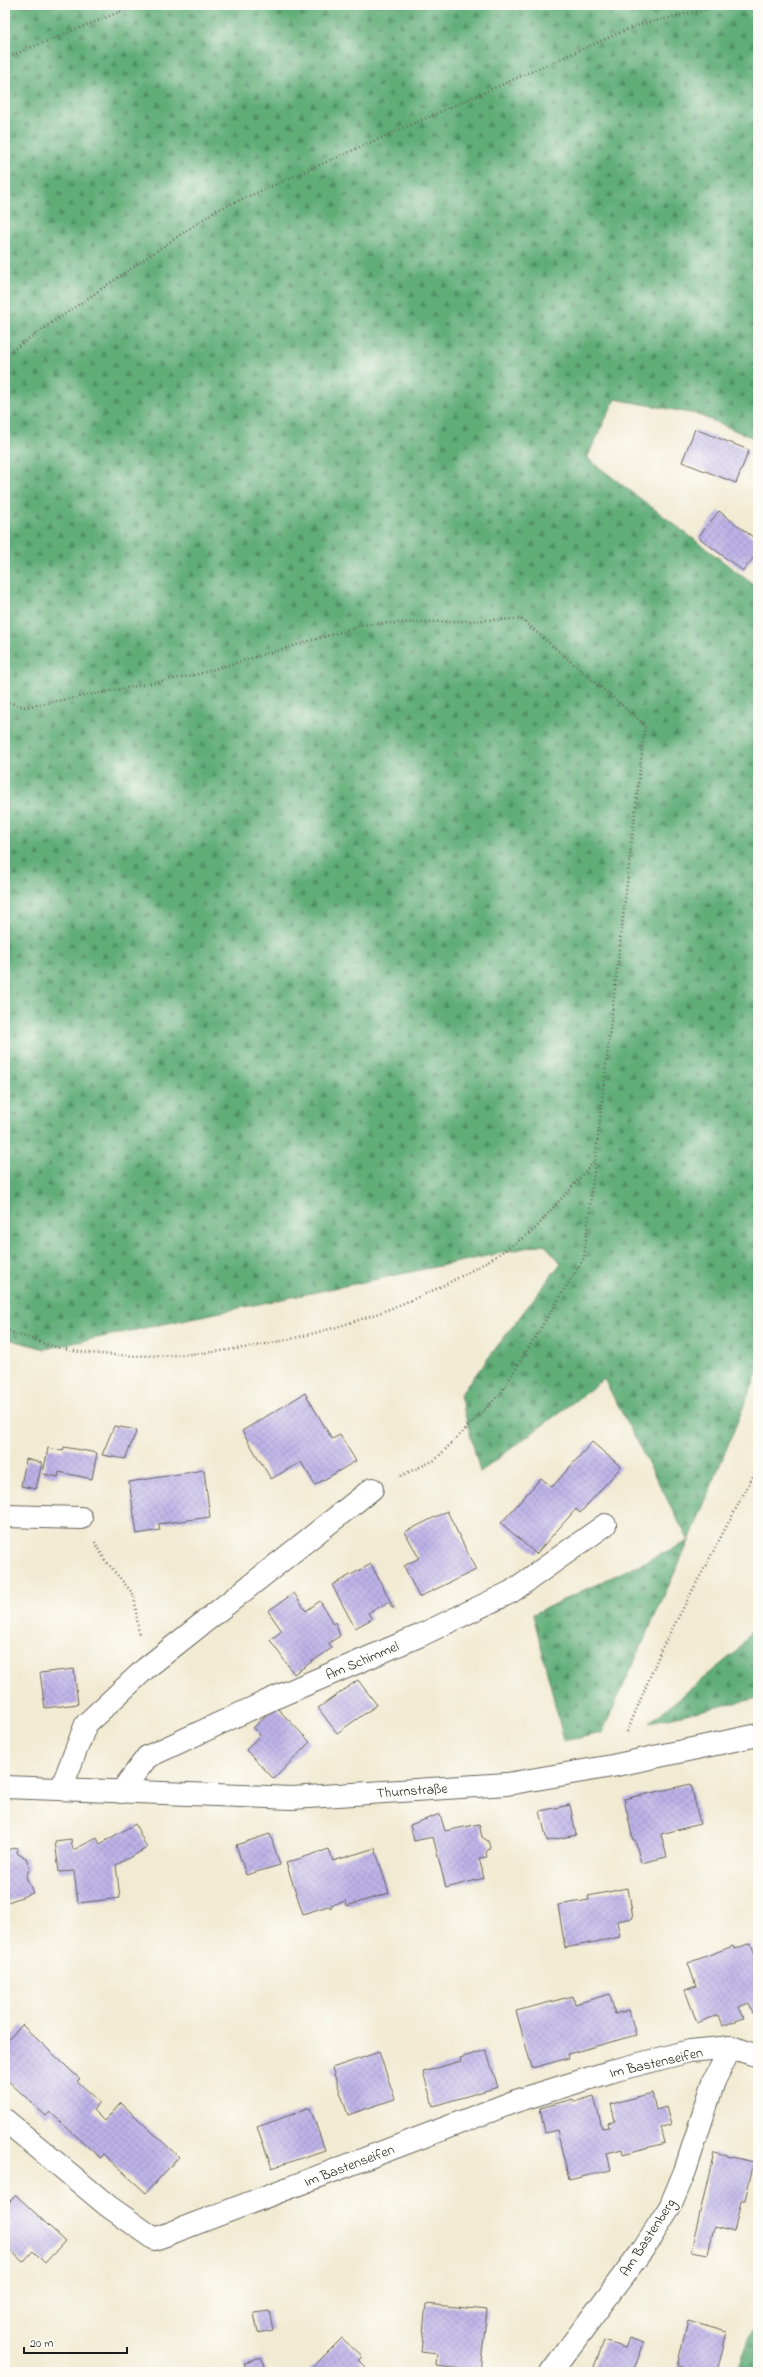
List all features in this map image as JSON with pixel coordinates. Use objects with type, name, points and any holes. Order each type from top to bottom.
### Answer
[{"type":"street","points":[[61,1790],[86,1724],[145,1669],[372,1489]]},
{"type":"street","points":[[5,1516],[81,1518]]},
{"type":"street","name":"Am Schimmel","points":[[121,1792],[148,1757],[272,1699],[419,1636],[511,1592],[605,1525]]},
{"type":"street","name":"Thurnstraße","points":[[5,1787],[292,1798],[508,1784],[612,1766],[758,1735]]},
{"type":"street","points":[[730,2047],[758,2056]]},
{"type":"street","name":"Im Bastenseifen","points":[[5,2120],[108,2206],[155,2239],[516,2101],[616,2070],[690,2051],[730,2047]]},
{"type":"street","name":"Am Bastenberg","points":[[551,2372],[643,2249],[670,2207],[685,2171],[714,2081],[730,2047]]},
{"type":"path","points":[[5,58],[137,5]]},
{"type":"path","points":[[5,355],[215,211],[635,26],[723,5]]},
{"type":"path","points":[[758,390],[758,412]]},
{"type":"path","points":[[5,701],[25,707],[195,675],[367,624],[521,619],[645,725],[584,1258],[500,1394],[435,1460],[372,1489]]},
{"type":"path","points":[[5,1330],[78,1351],[140,1357],[222,1350],[300,1338],[376,1315],[459,1280],[533,1231],[595,1161]]},
{"type":"path","points":[[612,1766],[662,1648],[758,1467]]},
{"type":"path","points":[[105,1560],[134,1595],[139,1638]]},
{"type":"green space","points":[[5,5],[758,5],[758,440],[696,414],[615,399],[587,458],[758,588],[758,1371],[689,1541],[604,1379],[480,1472],[460,1395],[561,1263],[544,1244],[45,1349],[5,1338]]},
{"type":"green space","points":[[689,1541],[602,1733],[564,1741],[533,1614]]},
{"type":"green space","points":[[758,1621],[758,1698],[650,1722],[738,1650]]},
{"type":"green space","points":[[758,2315],[758,2372],[737,2372]]},
{"type":"building","points":[[695,429],[749,450],[736,483],[682,462]]},
{"type":"building","points":[[719,511],[758,541],[758,552],[743,571],[698,537]]},
{"type":"building","points":[[305,1393],[332,1439],[340,1435],[356,1461],[315,1485],[301,1462],[271,1479],[242,1431]]},
{"type":"building","points":[[114,1426],[137,1430],[125,1459],[102,1455]]},
{"type":"building","points":[[592,1442],[621,1467],[580,1513],[576,1509],[536,1554],[501,1523],[541,1478],[552,1487]]},
{"type":"building","points":[[64,1447],[97,1453],[92,1479],[59,1472],[58,1477],[43,1474],[48,1448],[63,1451]]},
{"type":"building","points":[[26,1459],[42,1463],[36,1489],[21,1486]]},
{"type":"building","points":[[204,1470],[210,1517],[158,1524],[160,1530],[137,1534],[129,1482]]},
{"type":"building","points":[[447,1511],[476,1570],[419,1597],[404,1566],[419,1558],[405,1532]]},
{"type":"building","points":[[371,1564],[394,1608],[392,1608],[389,1602],[368,1613],[372,1619],[355,1628],[332,1585]]},
{"type":"building","points":[[294,1593],[306,1611],[320,1601],[333,1624],[335,1622],[340,1636],[329,1643],[332,1648],[294,1674],[270,1640],[282,1631],[268,1611]]},
{"type":"building","points":[[74,1669],[78,1704],[45,1708],[40,1673]]},
{"type":"building","points":[[358,1680],[377,1705],[337,1733],[318,1708]]},
{"type":"building","points":[[275,1706],[310,1742],[274,1779],[246,1750],[260,1735],[253,1728]]},
{"type":"building","points":[[691,1784],[700,1824],[661,1834],[667,1857],[641,1863],[635,1840],[633,1840],[624,1799]]},
{"type":"building","points":[[570,1805],[576,1835],[547,1841],[540,1811]]},
{"type":"building","points":[[440,1814],[445,1831],[479,1824],[482,1837],[488,1841],[490,1847],[486,1853],[487,1857],[479,1858],[484,1878],[446,1888],[433,1837],[414,1841],[410,1825]]},
{"type":"building","points":[[135,1824],[147,1848],[116,1865],[120,1898],[78,1903],[74,1871],[59,1872],[55,1841],[71,1839],[73,1850],[97,1838],[100,1844]]},
{"type":"building","points":[[270,1834],[280,1865],[246,1875],[236,1845]]},
{"type":"building","points":[[16,1847],[18,1854],[26,1858],[30,1868],[26,1876],[33,1893],[5,1903],[5,1851]]},
{"type":"building","points":[[375,1848],[389,1893],[347,1906],[346,1901],[331,1905],[331,1908],[328,1906],[303,1914],[286,1863],[329,1849],[333,1861]]},
{"type":"building","points":[[628,1888],[633,1918],[617,1921],[620,1937],[565,1948],[558,1905],[589,1900],[588,1896]]},
{"type":"building","points":[[751,1943],[758,1966],[758,2026],[749,2003],[739,2007],[744,2018],[722,2026],[718,2015],[697,2023],[685,1990],[696,1986],[688,1963],[733,1946],[734,1949]]},
{"type":"building","points":[[610,1994],[615,2014],[629,2010],[636,2035],[568,2054],[569,2058],[532,2068],[516,2011],[573,1996],[575,2004]]},
{"type":"building","points":[[22,2025],[80,2079],[77,2081],[100,2102],[93,2110],[104,2121],[121,2103],[179,2157],[146,2193],[103,2154],[100,2158],[50,2112],[46,2116],[5,2078],[5,2043]]},
{"type":"building","points":[[486,2050],[498,2087],[433,2106],[423,2072],[461,2061],[460,2058]]},
{"type":"building","points":[[379,2052],[395,2099],[348,2115],[332,2068]]},
{"type":"building","points":[[652,2093],[656,2110],[666,2107],[671,2125],[661,2127],[665,2143],[623,2154],[622,2149],[607,2153],[611,2170],[569,2180],[557,2130],[545,2133],[540,2108],[573,2099],[574,2102],[594,2096],[602,2128],[609,2127],[608,2123],[615,2121],[611,2104]]},
{"type":"building","points":[[310,2108],[325,2150],[272,2168],[257,2127]]},
{"type":"building","points":[[714,2153],[754,2162],[745,2200],[741,2200],[734,2232],[714,2227],[708,2254],[691,2251]]},
{"type":"building","points":[[16,2195],[65,2241],[45,2263],[33,2251],[23,2262],[5,2245],[5,2206]]},
{"type":"building","points":[[426,2304],[487,2310],[480,2371],[436,2366],[437,2354],[421,2352]]},
{"type":"building","points":[[269,2311],[273,2330],[258,2333],[254,2313]]},
{"type":"building","points":[[688,2321],[727,2332],[717,2372],[698,2372],[677,2366]]},
{"type":"building","points":[[342,2338],[362,2357],[358,2360],[370,2372],[308,2372]]},
{"type":"building","points":[[629,2338],[644,2343],[633,2372],[592,2372],[604,2341],[625,2348]]},
{"type":"building","points":[[262,2358],[267,2372],[247,2372],[244,2363]]}]
